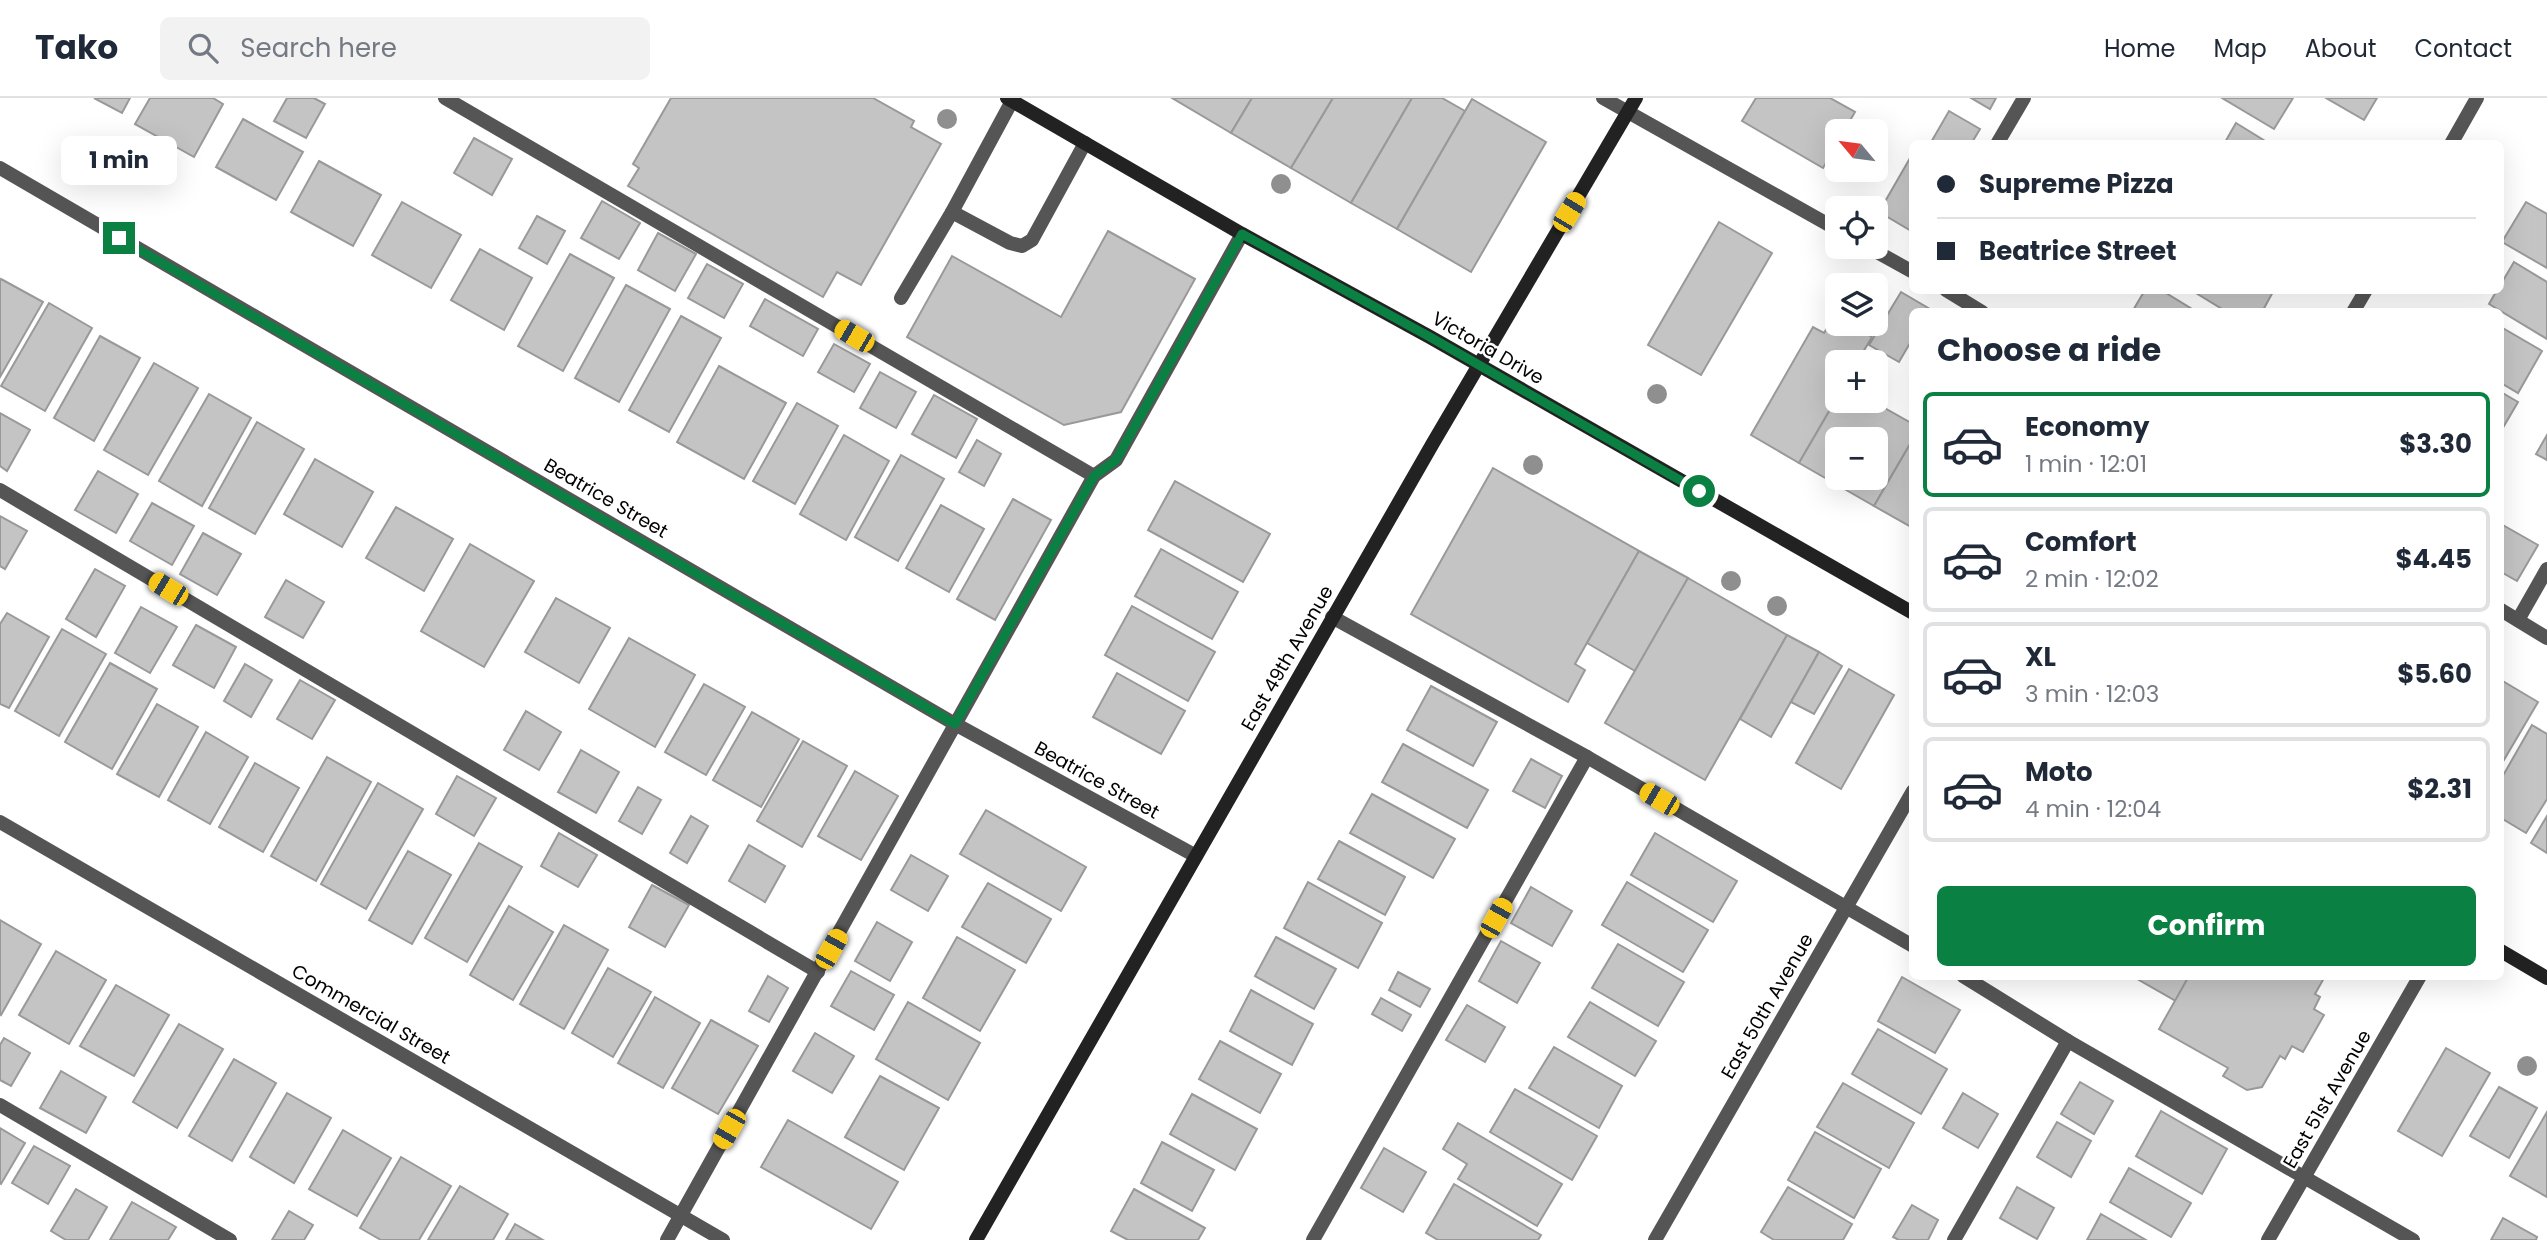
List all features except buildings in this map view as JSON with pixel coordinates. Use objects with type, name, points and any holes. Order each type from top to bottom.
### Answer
[{"type":"street","points":[[445,98],[1094,476]]},
{"type":"street","points":[[1603,98],[1825,223]]},
{"type":"street","name":"East 49th Avenue","points":[[976,1240],[1332,617],[1636,98]]},
{"type":"street","points":[[1999,140],[2024,98]]},
{"type":"street","points":[[2453,140],[2477,98]]},
{"type":"street","points":[[901,298],[952,212],[1009,99]]},
{"type":"street","name":"Victoria Drive","points":[[1009,99],[1242,234],[1909,611]]},
{"type":"street","points":[[952,212],[1010,243],[1022,246],[1032,240],[1085,143]]},
{"type":"street","name":"Beatrice Street","points":[[0,168],[955,724],[1196,856]]},
{"type":"street","points":[[667,1240],[1094,476],[1116,460],[1242,234]]},
{"type":"street","points":[[1888,258],[1909,270]]},
{"type":"street","points":[[1953,294],[1975,308]]},
{"type":"street","points":[[0,490],[818,972]]},
{"type":"street","points":[[2518,620],[2547,569]]},
{"type":"street","points":[[2504,612],[2547,638]]},
{"type":"street","points":[[1332,617],[1587,757],[1909,944]]},
{"type":"street","points":[[1313,1240],[1587,757]]},
{"type":"street","name":"East 50th Avenue","points":[[1655,1240],[1909,798]]},
{"type":"street","name":"Commercial Street","points":[[0,822],[723,1240]]},
{"type":"street","points":[[2504,953],[2547,978]]},
{"type":"street","points":[[1969,980],[2068,1041],[2413,1240]]},
{"type":"street","name":"East 51st Avenue","points":[[2268,1240],[2418,980]]},
{"type":"street","points":[[1954,1240],[2068,1041]]},
{"type":"street","points":[[0,1105],[230,1240]]},
{"type":"route","points":[[119,238],[955,724],[1094,476],[1116,460],[1242,234],[1430,337],[1699,491]]}]
